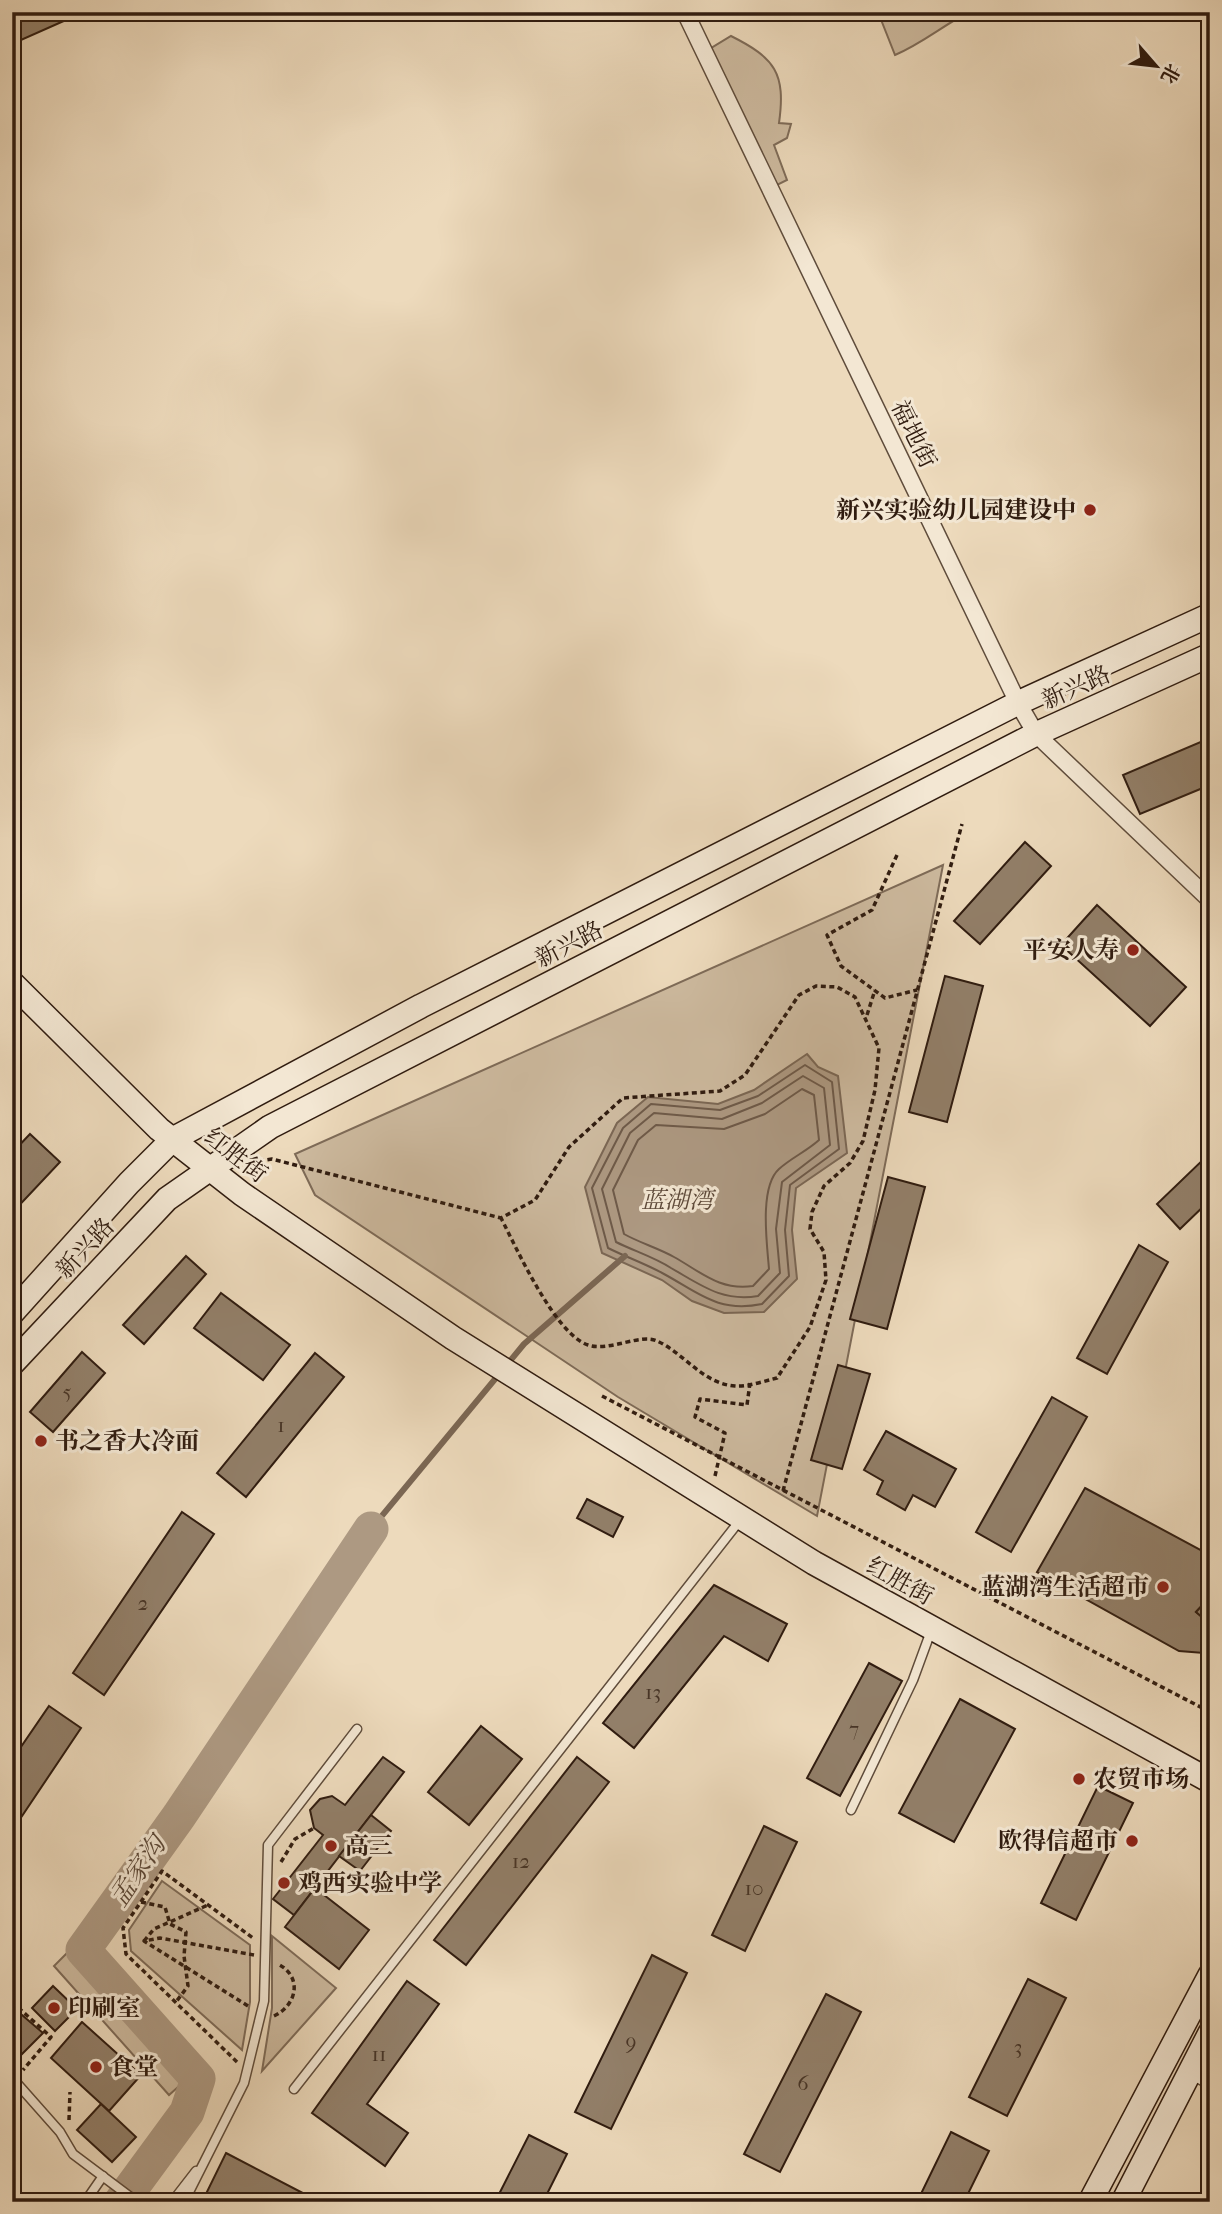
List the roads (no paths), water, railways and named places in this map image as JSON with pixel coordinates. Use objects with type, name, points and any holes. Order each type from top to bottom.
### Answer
[{"type":"main road","name":"新兴路","points":[[12,1313],[129,1183],[173,1139],[421,1006],[1018,703],[1210,615]]},
{"type":"main road","name":"新兴路","points":[[12,1364],[167,1199],[270,1127],[1036,734],[1210,655]]},
{"type":"main road","name":"红胜街","points":[[12,983],[159,1129],[208,1168],[453,1338],[571,1415],[814,1563],[1210,1781]]},
{"type":"main road","points":[[1090,2202],[1210,1975]]},
{"type":"main road","points":[[1123,2202],[1210,2033]]},
{"type":"street","name":"福地街","points":[[685,12],[1018,703],[1036,734],[1210,900]]},
{"type":"lane","points":[[294,2089],[741,1519]]},
{"type":"lane","points":[[851,1810],[913,1680],[920,1653],[932,1628]]},
{"type":"lane","points":[[184,2202],[244,2083],[264,2001],[268,1845],[357,1729]]},
{"type":"lane","points":[[1189,2074],[1210,2085]]},
{"type":"lane","points":[[14,2080],[60,2132],[73,2154],[137,2202]]},
{"type":"lane","points":[[172,2202],[212,2151]]},
{"type":"lane","points":[[85,2202],[103,2176]]},
{"type":"water","name":"蓝湖湾","points":[[807,1054],[818,1067],[838,1076],[847,1153],[796,1188],[792,1230],[797,1279],[764,1312],[724,1313],[692,1301],[662,1280],[602,1253],[585,1187],[617,1123],[648,1097],[718,1104],[754,1090]]},
{"type":"waterway","points":[[371,1529],[524,1344],[625,1256]]},
{"type":"waterway","name":"孟家沟","points":[[121,2202],[187,2112],[198,2079],[83,1950],[179,1816],[371,1529]]},
{"type":"place","name":"新兴实验幼儿园建设中","points":[[1090,510]]},
{"type":"place","name":"平安人寿","points":[[1133,950]]},
{"type":"place","name":"书之香大冷面","points":[[41,1441]]},
{"type":"place","name":"蓝湖湾生活超市","points":[[1163,1587]]},
{"type":"place","name":"农贸市场","points":[[1079,1779]]},
{"type":"place","name":"欧得信超市","points":[[1132,1841]]},
{"type":"place","name":"高三","points":[[331,1846]]},
{"type":"place","name":"鸡西实验中学","points":[[284,1883]]},
{"type":"place","name":"印刷室","points":[[54,2008]]},
{"type":"place","name":"食堂","points":[[96,2067]]}]
